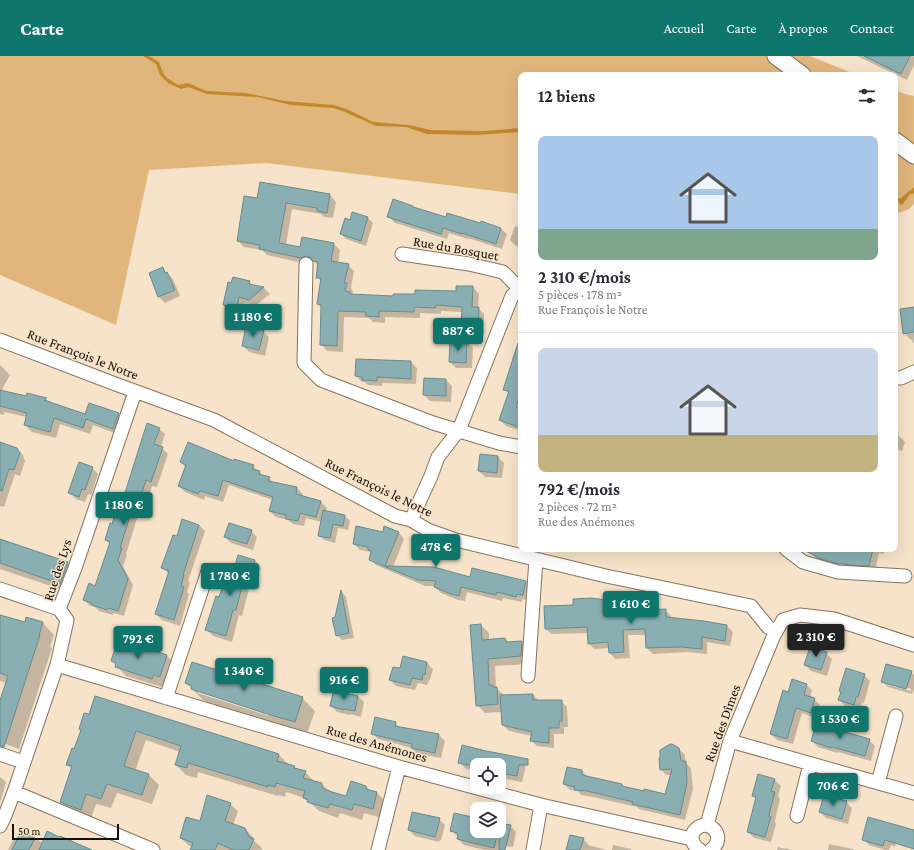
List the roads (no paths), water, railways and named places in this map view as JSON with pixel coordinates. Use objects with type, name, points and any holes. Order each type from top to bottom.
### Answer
[{"type":"street","points":[[776,56],[798,72]]},
{"type":"street","points":[[898,144],[914,155]]},
{"type":"street","name":"Rue du Bosquet","points":[[402,254],[469,264],[503,272],[518,286]]},
{"type":"street","points":[[306,264],[304,363],[321,380],[433,423],[499,443],[518,446]]},
{"type":"street","points":[[411,520],[438,457],[459,430],[512,296],[518,291]]},
{"type":"street","name":"Rue François le Notre","points":[[0,340],[135,392],[214,420],[395,516],[411,520],[428,530],[456,540],[606,576],[751,606],[768,627],[775,633]]},
{"type":"street","points":[[898,378],[914,372]]},
{"type":"street","name":"Rue des Lys","points":[[0,826],[14,792],[57,665],[67,620],[59,609],[75,568],[135,392]]},
{"type":"street","points":[[790,552],[803,562],[838,572],[905,576]]},
{"type":"street","points":[[528,676],[536,559]]},
{"type":"street","points":[[166,698],[208,572]]},
{"type":"street","points":[[0,588],[59,609]]},
{"type":"street","points":[[775,633],[783,620],[800,615],[834,619],[914,645]]},
{"type":"street","name":"Rue des Dîmes","points":[[708,826],[730,741],[775,633]]},
{"type":"street","name":"Rue des Anémones","points":[[57,665],[399,767],[541,805],[692,839]]},
{"type":"street","points":[[878,783],[896,716]]},
{"type":"street","points":[[730,741],[914,792]]},
{"type":"street","points":[[0,754],[23,762]]},
{"type":"street","points":[[797,816],[810,764]]},
{"type":"street","points":[[378,850],[399,767]]},
{"type":"street","points":[[14,792],[153,850]]},
{"type":"street","points":[[533,850],[541,805]]},
{"type":"street","points":[[700,850],[693,844],[692,839],[693,834],[698,827],[703,825],[715,829],[718,836],[718,843],[711,850]]}]
